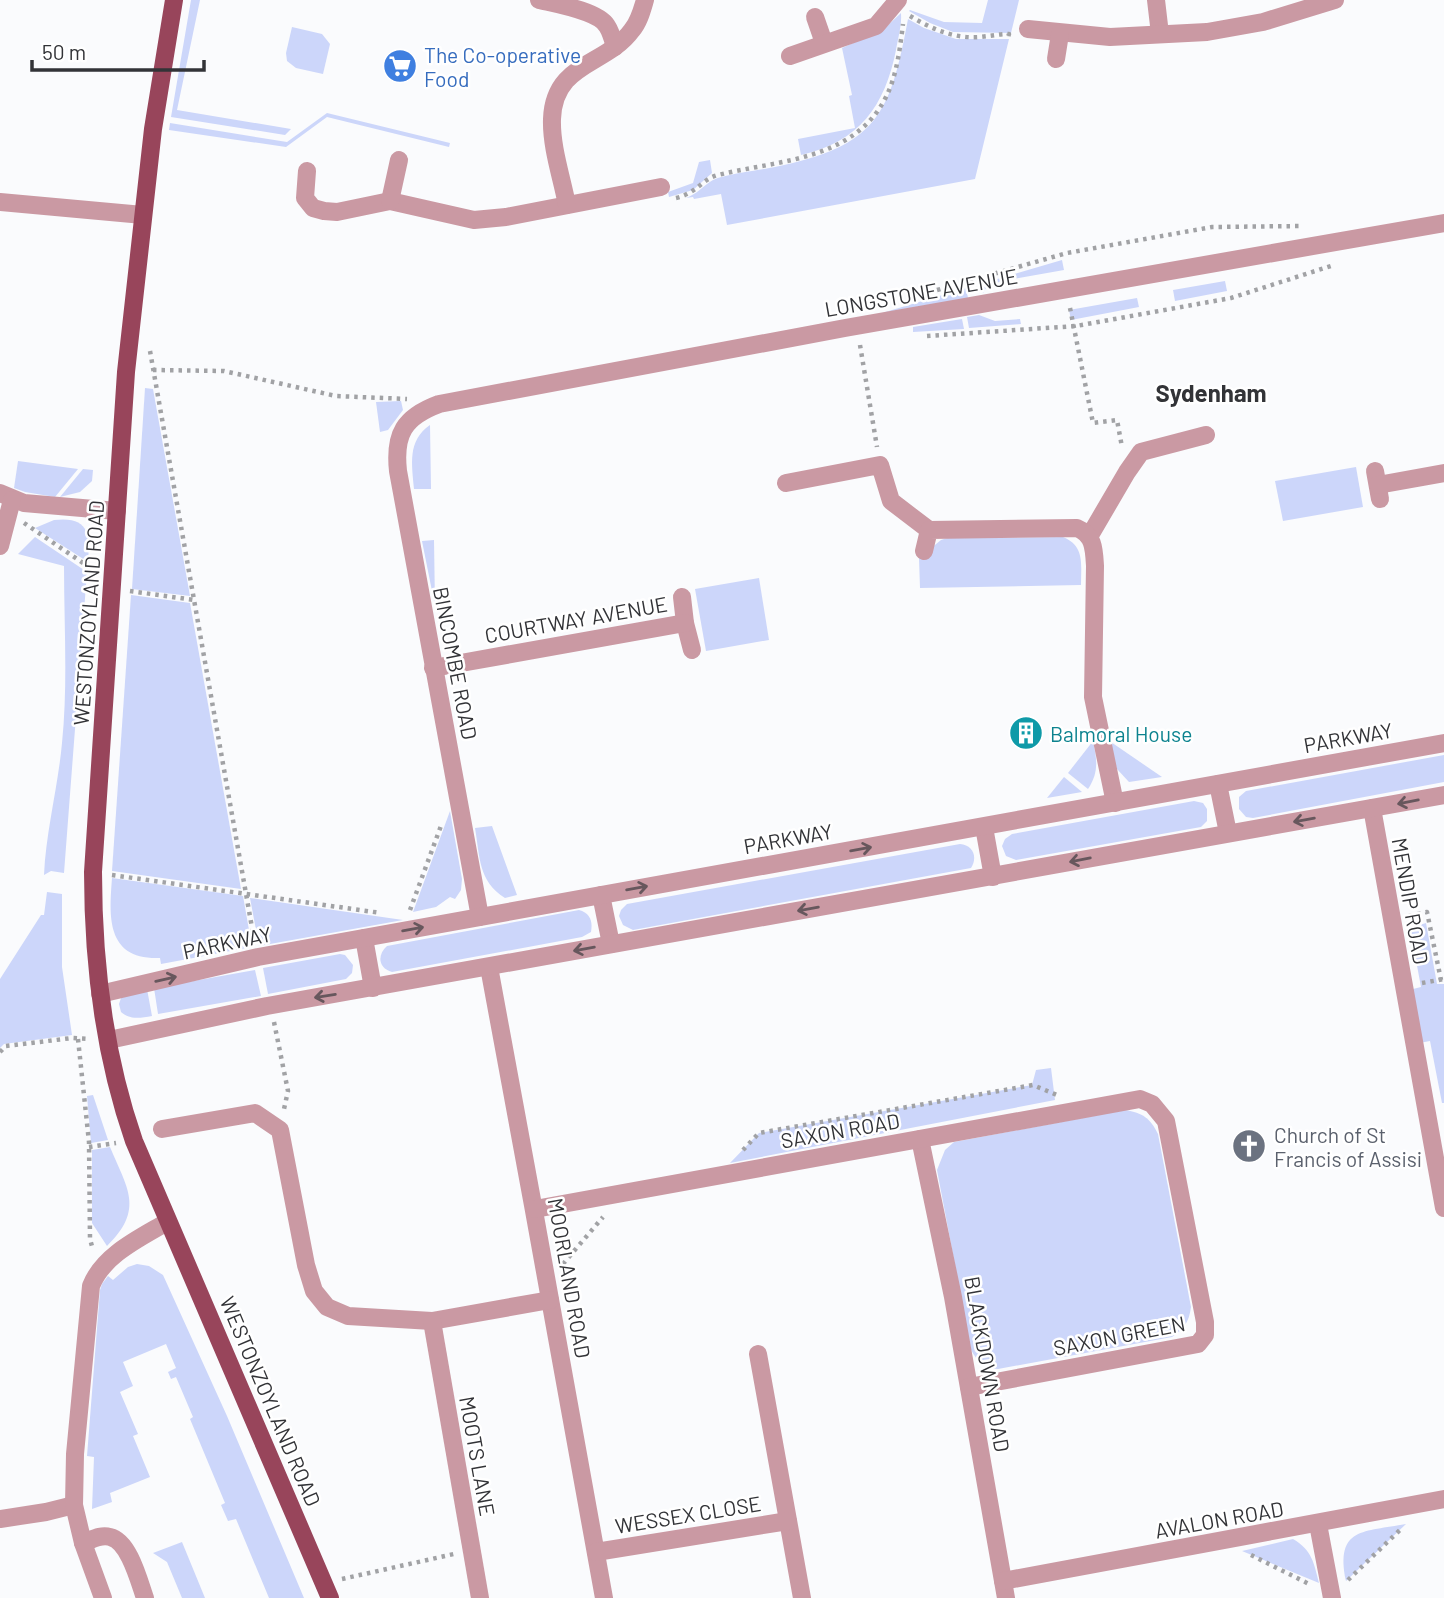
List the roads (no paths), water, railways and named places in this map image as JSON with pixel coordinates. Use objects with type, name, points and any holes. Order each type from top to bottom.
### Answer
[{"type":"main road","name":"WESTONZOYLAND ROAD","points":[[174,0],[153,130],[126,372],[93,872],[93,931],[100,994],[129,1125],[167,1222],[228,1357],[326,1590]]},
{"type":"street","points":[[539,0],[566,6],[602,20],[609,29],[615,47]]},
{"type":"street","points":[[567,205],[552,130],[554,105],[569,76],[585,63],[615,47],[635,28],[645,0]]},
{"type":"street","points":[[1156,0],[1160,34]]},
{"type":"street","points":[[1028,29],[1110,37],[1235,29],[1335,0]]},
{"type":"street","points":[[790,56],[876,26],[897,2]]},
{"type":"street","points":[[815,17],[824,43]]},
{"type":"street","points":[[1056,59],[1060,34]]},
{"type":"street","points":[[390,201],[399,160]]},
{"type":"street","points":[[307,171],[305,198],[313,208],[337,212],[390,201],[474,220],[661,187]]},
{"type":"street","points":[[0,202],[143,215]]},
{"type":"street","name":"LONGSTONE AVENUE","points":[[410,418],[439,404],[857,326],[1444,223]]},
{"type":"street","name":"BINCOMBE ROAD","points":[[410,418],[398,442],[397,455],[433,668],[480,917]]},
{"type":"street","points":[[1090,537],[1141,452],[1206,435]]},
{"type":"street","points":[[786,484],[880,465],[891,501],[929,530],[1077,527],[1090,537],[1095,566],[1093,697],[1115,803]]},
{"type":"street","points":[[1378,485],[1444,473]]},
{"type":"street","points":[[0,546],[7,502],[117,512]]},
{"type":"street","points":[[924,551],[929,530]]},
{"type":"street","name":"COURTWAY AVENUE","points":[[682,597],[692,650]]},
{"type":"street","name":"COURTWAY AVENUE","points":[[433,668],[685,623]]},
{"type":"street","name":"PARKWAY","points":[[100,994],[258,957],[1444,743]]},
{"type":"street","points":[[1218,783],[1228,833]]},
{"type":"street","points":[[109,1040],[267,1006],[1444,795]]},
{"type":"street","name":"MENDIP ROAD","points":[[1372,808],[1444,1208]]},
{"type":"street","points":[[984,827],[993,877]]},
{"type":"street","points":[[601,895],[611,944]]},
{"type":"street","points":[[364,938],[373,988]]},
{"type":"street","name":"MOORLAND ROAD","points":[[489,967],[604,1598]]},
{"type":"street","name":"SAXON ROAD","points":[[535,1209],[1140,1099],[1153,1104]]},
{"type":"street","name":"SAXON GREEN","points":[[969,1387],[1198,1344],[1205,1335],[1205,1322],[1166,1122],[1153,1104]]},
{"type":"street","points":[[162,1129],[255,1113],[280,1130],[306,1265],[314,1291],[327,1307],[348,1317],[432,1321],[548,1292]]},
{"type":"street","name":"BLACKDOWN ROAD","points":[[920,1139],[944,1248],[1004,1590]]},
{"type":"street","points":[[103,1598],[83,1543],[74,1505],[75,1454],[91,1286],[99,1270],[131,1244],[167,1222]]},
{"type":"street","name":"MOOTS LANE","points":[[432,1321],[480,1598]]},
{"type":"street","name":"WESSEX CLOSE","points":[[758,1354],[802,1598]]},
{"type":"street","name":"AVALON ROAD","points":[[1004,1590],[1222,1541],[1435,1501]]},
{"type":"street","points":[[0,1518],[74,1505]]},
{"type":"street","name":"WESSEX CLOSE","points":[[596,1552],[788,1521]]},
{"type":"street","points":[[1318,1524],[1332,1596]]},
{"type":"street","points":[[83,1543],[101,1536],[119,1540],[125,1548],[145,1598]]},
{"type":"place","name":"The Co-operative Food","points":[[400,66]]},
{"type":"place","name":"Balmoral House","points":[[1026,733]]},
{"type":"place","name":"Church of St Francis of Assisi","points":[[1249,1146]]},
{"type":"district","name":"Sydenham","points":[[1211,392]]}]
